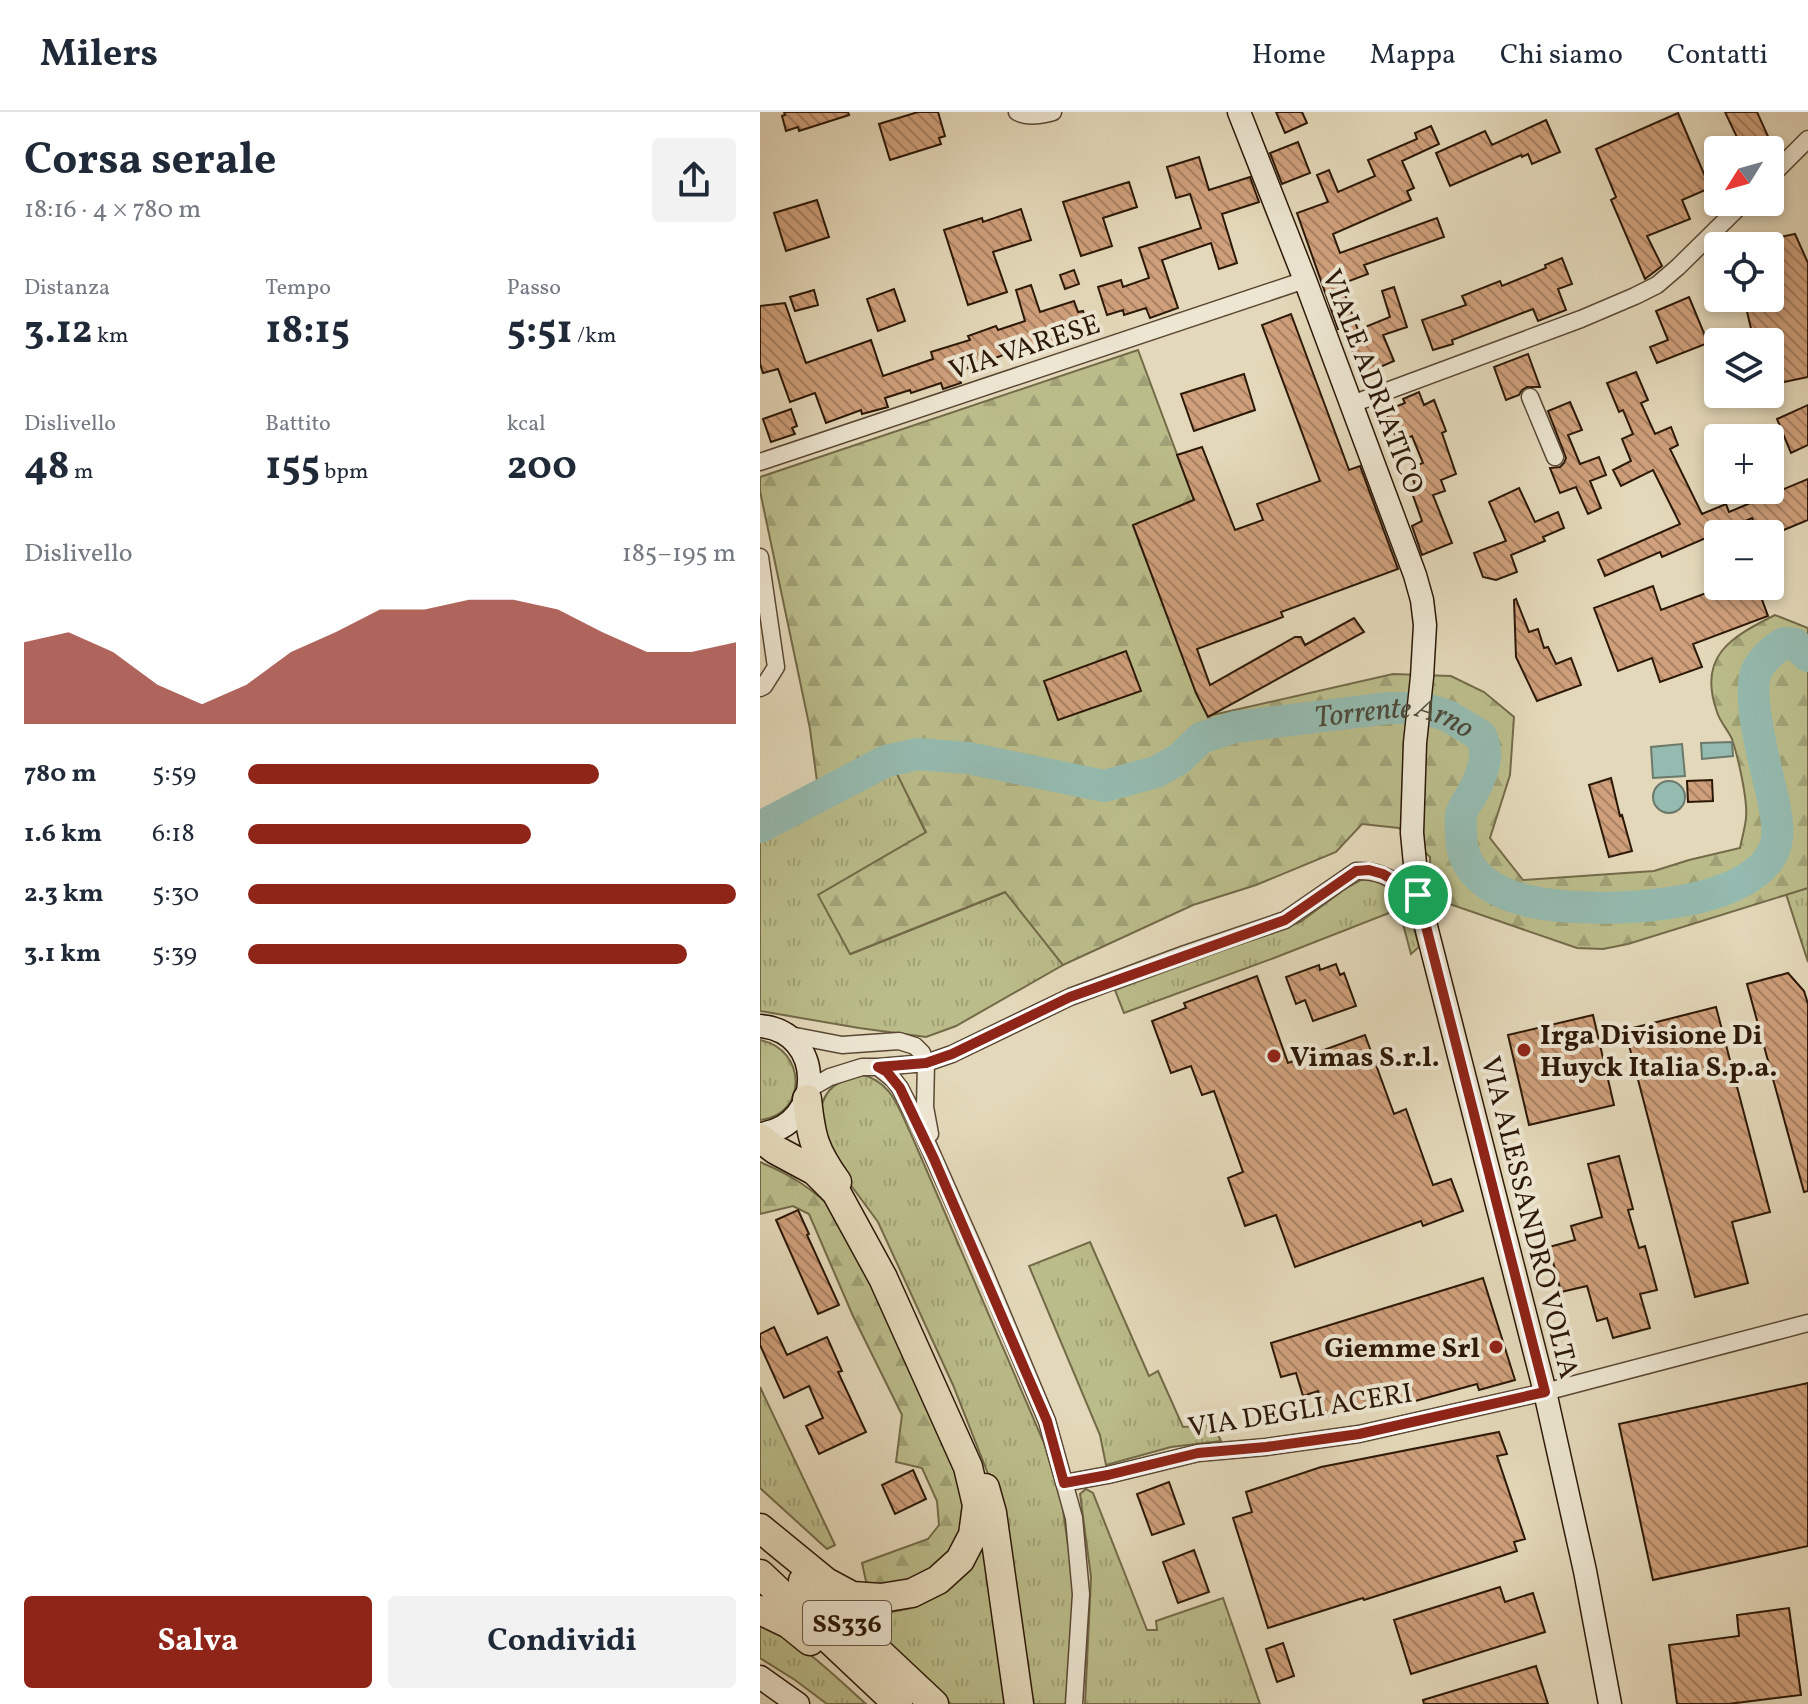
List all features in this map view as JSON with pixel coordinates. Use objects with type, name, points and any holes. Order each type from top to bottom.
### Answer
[{"type":"highway","points":[[808,1094],[810,1132],[821,1159],[870,1229],[893,1272],[978,1462],[992,1513],[1019,1704]]},
{"type":"highway","points":[[760,1136],[776,1150],[815,1171],[836,1192],[890,1293],[968,1467],[977,1505],[973,1535],[960,1560],[938,1580],[912,1593],[881,1598],[852,1596],[826,1582],[760,1528]]},
{"type":"highway","name":"SS336","points":[[760,1541],[934,1704]]},
{"type":"highway","name":"SS336","points":[[760,1574],[898,1704]]},
{"type":"highway","points":[[760,1610],[789,1624],[891,1704]]},
{"type":"street","points":[[1017,112],[1024,115],[1053,112]]},
{"type":"street","name":"VIALE ADRIATICO","points":[[1239,112],[1352,404],[1422,600],[1425,625],[1415,743]]},
{"type":"street","points":[[1784,163],[1808,139]]},
{"type":"street","points":[[1352,404],[1635,296],[1657,285],[1730,216]]},
{"type":"street","name":"VIA VARESE","points":[[760,462],[1305,280]]},
{"type":"street","points":[[1530,397],[1555,457]]},
{"type":"street","points":[[760,557],[776,667],[760,688]]},
{"type":"street","name":"VIA ALESSANDRO VOLTA","points":[[1415,743],[1412,833],[1418,895],[1545,1392],[1585,1571],[1610,1704]]},
{"type":"street","points":[[808,1094],[830,1077],[851,1070],[926,1063],[952,1054],[1070,997],[1285,920],[1356,871],[1369,870],[1383,874],[1418,895]]},
{"type":"street","points":[[768,1028],[851,1046],[886,1041],[908,1042],[915,1046],[926,1063],[926,1114],[934,1159]]},
{"type":"street","points":[[760,1136],[781,1129],[792,1121],[801,1111],[808,1094],[809,1073],[805,1058],[796,1044],[768,1028]]},
{"type":"street","points":[[878,1067],[887,1072],[900,1088],[934,1159],[1047,1421],[1074,1518],[1081,1594],[1074,1704]]},
{"type":"street","name":"VIA DEGLI ACERI","points":[[1064,1483],[1198,1453],[1359,1434],[1545,1392],[1808,1323]]},
{"type":"street","points":[[760,1677],[798,1704]]},
{"type":"green space","points":[[1138,350],[1194,500],[1133,526],[1208,716],[1393,674],[1451,676],[1484,692],[1514,717],[1510,775],[1490,838],[1523,880],[1654,871],[1740,848],[1746,818],[1744,790],[1732,739],[1717,712],[1711,676],[1715,662],[1732,641],[1775,615],[1808,628],[1808,888],[1628,944],[1603,949],[1577,948],[1441,901],[1431,903],[1430,857],[1399,828],[1362,824],[1336,852],[1256,885],[1193,905],[1063,965],[1005,892],[850,954],[818,895],[926,832],[887,754],[818,789],[810,729],[760,491],[760,477]]},
{"type":"green space","points":[[895,769],[926,833],[819,895],[851,954],[1006,892],[1063,965],[956,1026],[926,1037],[760,1011],[760,837]]},
{"type":"green space","points":[[1363,879],[1378,880],[1398,894],[1409,907],[1419,947],[1411,954],[1399,909],[1124,1013],[1115,990],[1300,922]]},
{"type":"green space","points":[[1808,888],[1808,962],[1786,894]]},
{"type":"green space","points":[[760,1040],[775,1046],[787,1056],[796,1082],[787,1107],[776,1115],[760,1120]]},
{"type":"green space","points":[[859,1074],[870,1077],[887,1089],[898,1105],[1044,1443],[1062,1503],[1074,1587],[1066,1704],[1032,1704],[992,1484],[953,1385],[878,1222],[850,1184],[817,1121],[830,1090]]},
{"type":"green space","points":[[760,1162],[802,1184],[839,1215],[960,1469],[966,1532],[952,1556],[910,1581],[867,1586],[862,1563],[928,1539],[939,1525],[937,1501],[922,1468],[896,1462],[902,1415],[853,1316],[809,1214],[793,1206],[760,1214]]},
{"type":"green space","points":[[1090,1242],[1149,1376],[1158,1371],[1183,1427],[1213,1425],[1221,1441],[1171,1447],[1106,1465],[1100,1435],[1029,1266]]},
{"type":"green space","points":[[760,1387],[835,1545],[827,1549],[760,1488]]},
{"type":"green space","points":[[1086,1489],[1093,1493],[1147,1630],[1157,1630],[1156,1621],[1223,1598],[1260,1704],[1085,1704],[1091,1577],[1080,1494]]},
{"type":"green space","points":[[986,1536],[1009,1704],[951,1704],[849,1610],[892,1612],[911,1608],[928,1599]]},
{"type":"green space","points":[[760,1621],[829,1670],[866,1704],[827,1704],[760,1658]]},
{"type":"water","points":[[1732,742],[1733,756],[1702,759],[1701,743]]},
{"type":"water","points":[[1682,744],[1685,776],[1653,778],[1651,747]]},
{"type":"water","points":[[1669,781],[1680,786],[1685,797],[1680,808],[1669,813],[1658,808],[1653,797],[1658,786]]},
{"type":"building","points":[[784,112],[848,112],[849,115],[799,131],[798,127],[786,131],[782,116]]},
{"type":"building","points":[[918,112],[938,112],[945,136],[939,138],[941,144],[890,160],[879,124]]},
{"type":"building","points":[[1276,112],[1302,112],[1307,123],[1285,133]]},
{"type":"building","points":[[1725,112],[1757,112],[1768,136],[1736,136]]},
{"type":"building","points":[[1678,113],[1704,174],[1704,191],[1682,200],[1690,219],[1647,236],[1662,266],[1645,279],[1611,200],[1616,197],[1596,149]]},
{"type":"building","points":[[1546,120],[1560,152],[1532,164],[1528,154],[1521,155],[1450,186],[1436,153],[1485,131],[1492,145]]},
{"type":"building","points":[[1431,126],[1439,144],[1402,161],[1414,188],[1407,191],[1411,200],[1333,234],[1340,253],[1437,218],[1444,237],[1364,265],[1368,274],[1341,284],[1358,330],[1390,317],[1382,291],[1394,287],[1407,327],[1383,335],[1394,361],[1362,375],[1343,328],[1338,329],[1297,213],[1328,202],[1317,175],[1329,170],[1338,192],[1375,176],[1368,160],[1417,139],[1415,133]]},
{"type":"building","points":[[1298,142],[1310,173],[1282,184],[1270,153]]},
{"type":"building","points":[[1199,157],[1209,190],[1250,177],[1259,202],[1222,214],[1237,263],[1219,269],[1211,243],[1162,260],[1178,308],[1150,318],[1146,308],[1124,315],[1123,310],[1107,315],[1098,287],[1121,280],[1123,287],[1149,278],[1139,248],[1201,228],[1190,194],[1176,198],[1167,167]]},
{"type":"building","points":[[1129,182],[1137,207],[1103,218],[1112,246],[1081,256],[1063,202]]},
{"type":"building","points":[[817,200],[829,237],[786,251],[774,213]]},
{"type":"building","points":[[1021,209],[1031,240],[993,252],[1007,292],[968,305],[944,230],[982,218],[983,222]]},
{"type":"building","points":[[1795,234],[1808,263],[1808,377],[1784,382],[1784,328],[1751,328],[1747,312],[1784,312],[1784,236]]},
{"type":"building","points":[[1562,258],[1572,284],[1558,289],[1566,310],[1538,321],[1533,309],[1433,350],[1422,320],[1466,305],[1462,296],[1500,281],[1502,286]]},
{"type":"building","points":[[1074,270],[1079,284],[1065,289],[1060,275]]},
{"type":"building","points":[[1031,285],[1040,312],[1074,301],[1078,312],[1083,311],[1088,326],[1069,333],[1070,338],[1015,354],[1014,351],[957,372],[961,383],[943,389],[941,383],[885,398],[888,407],[862,414],[861,410],[826,423],[815,393],[790,402],[778,369],[763,373],[760,364],[760,306],[785,303],[806,363],[871,340],[883,376],[933,359],[931,352],[970,340],[968,336],[996,326],[998,330],[1025,321],[1016,290]]},
{"type":"building","points":[[894,289],[905,321],[878,331],[867,299]]},
{"type":"building","points":[[814,290],[818,305],[795,311],[790,297]]},
{"type":"building","points":[[1689,297],[1704,333],[1704,345],[1657,363],[1650,347],[1668,340],[1656,311]]},
{"type":"building","points":[[1291,314],[1349,470],[1360,466],[1398,569],[1281,612],[1283,617],[1197,649],[1210,685],[1295,637],[1301,637],[1305,645],[1354,618],[1364,632],[1208,717],[1196,693],[1133,525],[1194,500],[1177,455],[1202,447],[1235,530],[1263,520],[1257,504],[1320,481],[1262,325]]},
{"type":"building","points":[[1528,354],[1540,387],[1527,387],[1519,395],[1506,400],[1494,367]]},
{"type":"building","points":[[1636,372],[1648,400],[1641,403],[1655,434],[1671,427],[1678,445],[1670,449],[1702,514],[1726,504],[1729,512],[1748,504],[1784,504],[1784,489],[1808,479],[1808,520],[1784,530],[1784,520],[1704,520],[1704,539],[1662,557],[1660,552],[1605,576],[1598,560],[1680,524],[1653,470],[1621,486],[1613,470],[1631,461],[1622,439],[1633,434],[1623,410],[1619,412],[1607,383]]},
{"type":"building","points":[[1244,374],[1255,410],[1194,431],[1181,394]]},
{"type":"building","points":[[1419,392],[1424,405],[1434,400],[1446,431],[1442,433],[1456,474],[1441,480],[1445,491],[1433,495],[1452,543],[1422,555],[1412,526],[1422,521],[1410,487],[1415,485],[1409,468],[1423,463],[1412,436],[1398,442],[1385,411],[1405,403],[1403,399]]},
{"type":"building","points":[[1570,402],[1582,430],[1568,435],[1580,464],[1599,457],[1606,475],[1590,481],[1601,508],[1588,514],[1576,487],[1560,493],[1550,468],[1560,467],[1566,458],[1548,411]]},
{"type":"building","points":[[1808,405],[1808,445],[1791,453],[1784,436],[1784,424],[1779,424],[1777,419]]},
{"type":"building","points":[[791,409],[797,426],[792,428],[795,434],[771,442],[763,419]]},
{"type":"building","points":[[1519,488],[1535,522],[1558,512],[1564,528],[1543,537],[1545,541],[1511,555],[1517,572],[1496,580],[1483,577],[1474,553],[1506,541],[1489,502]]},
{"type":"building","points":[[1653,586],[1661,610],[1704,594],[1704,600],[1762,600],[1768,616],[1693,644],[1702,667],[1660,682],[1652,658],[1618,671],[1594,608]]},
{"type":"building","points":[[1516,599],[1529,632],[1538,629],[1544,648],[1548,647],[1556,664],[1571,658],[1581,685],[1537,701],[1516,657]]},
{"type":"building","points":[[1126,651],[1141,691],[1058,720],[1044,681]]},
{"type":"building","points":[[1611,778],[1632,851],[1609,857],[1589,785]]},
{"type":"building","points":[[1712,780],[1713,801],[1688,802],[1687,781]]},
{"type":"building","points":[[1336,964],[1340,975],[1344,973],[1356,1006],[1313,1021],[1305,1000],[1296,1004],[1286,977],[1319,965],[1320,970]]},
{"type":"building","points":[[1788,973],[1804,991],[1808,1004],[1808,1191],[1804,1192],[1747,984]]},
{"type":"building","points":[[1257,976],[1288,1063],[1365,1035],[1394,1114],[1406,1109],[1433,1185],[1451,1179],[1463,1211],[1423,1226],[1421,1221],[1295,1267],[1276,1215],[1245,1226],[1228,1178],[1243,1172],[1214,1091],[1202,1095],[1191,1066],[1171,1073],[1152,1021],[1186,1008],[1184,1003]]},
{"type":"building","points":[[1716,1007],[1770,1212],[1732,1222],[1748,1283],[1695,1297],[1625,1030]]},
{"type":"building","points":[[1593,1015],[1614,1105],[1529,1125],[1508,1035]]},
{"type":"building","points":[[1619,1156],[1633,1209],[1628,1210],[1639,1248],[1645,1246],[1657,1290],[1640,1294],[1650,1328],[1613,1338],[1607,1318],[1597,1321],[1587,1286],[1561,1292],[1549,1247],[1575,1240],[1571,1226],[1602,1217],[1588,1164]]},
{"type":"building","points":[[798,1210],[839,1305],[818,1314],[776,1220]]},
{"type":"building","points":[[1483,1278],[1515,1380],[1479,1390],[1477,1384],[1397,1406],[1396,1401],[1326,1416],[1318,1391],[1303,1396],[1296,1373],[1281,1377],[1271,1343]]},
{"type":"building","points":[[774,1327],[787,1355],[827,1337],[842,1371],[838,1372],[866,1432],[819,1454],[806,1426],[823,1418],[809,1386],[784,1398],[760,1345],[760,1334]]},
{"type":"building","points":[[1808,1383],[1808,1546],[1653,1580],[1619,1424]]},
{"type":"building","points":[[1499,1432],[1507,1454],[1497,1456],[1525,1539],[1514,1542],[1517,1551],[1268,1628],[1233,1518],[1252,1512],[1246,1492],[1321,1467]]},
{"type":"building","points":[[913,1470],[926,1499],[895,1514],[882,1485]]},
{"type":"building","points":[[1169,1482],[1184,1524],[1152,1535],[1137,1494]]},
{"type":"building","points":[[1194,1550],[1209,1592],[1178,1603],[1163,1562]]},
{"type":"building","points":[[1500,1587],[1505,1602],[1533,1593],[1545,1632],[1411,1674],[1394,1620]]},
{"type":"building","points":[[1789,1608],[1801,1695],[1728,1704],[1677,1704],[1669,1645],[1739,1636],[1737,1615]]},
{"type":"building","points":[[1283,1643],[1294,1676],[1277,1682],[1266,1649]]},
{"type":"building","points":[[1536,1666],[1548,1704],[1424,1704],[1423,1700]]},
{"type":"waterway","name":"Torrente Arno","points":[[760,827],[886,761],[918,754],[968,758],[1104,786],[1156,772],[1179,759],[1201,738],[1235,727],[1389,708],[1423,708],[1448,716],[1482,738],[1485,753],[1483,768],[1463,810],[1461,822],[1462,848],[1467,861],[1483,881],[1520,899],[1558,906],[1628,907],[1666,903],[1703,896],[1736,885],[1761,869],[1775,847],[1776,817],[1758,732],[1754,679],[1763,661],[1784,643],[1795,644],[1808,656]]},
{"type":"place","name":"Irga Divisione Di Huyck Italia S.p.a.","points":[[1524,1050]]},
{"type":"place","name":"Vimas S.r.l.","points":[[1274,1056]]},
{"type":"place","name":"Giemme Srl","points":[[1496,1347]]},
{"type":"route","points":[[1369,870],[1383,874],[1418,895],[1545,1392],[1359,1434],[1198,1453],[1064,1483],[1047,1421],[934,1159],[900,1088],[887,1072],[878,1067],[926,1063],[952,1054],[1070,997],[1285,920],[1356,871],[1369,870]]}]
